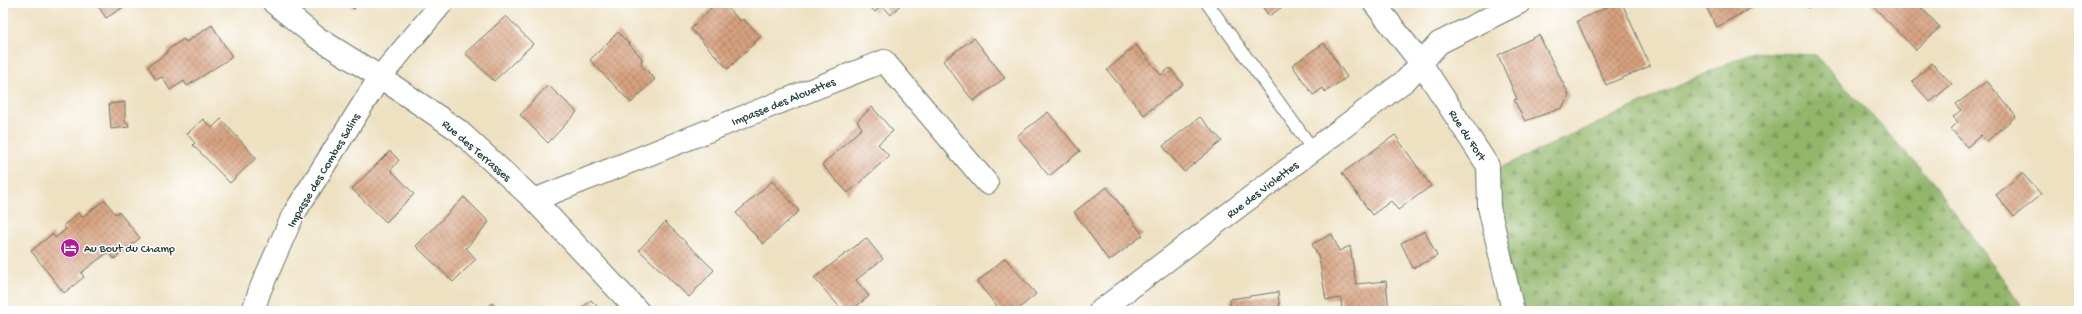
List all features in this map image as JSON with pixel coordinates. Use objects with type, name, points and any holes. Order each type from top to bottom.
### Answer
[{"type":"street","name":"Rue des Terrasses","points":[[274,3],[316,37],[380,77],[458,130],[534,200],[638,311]]},
{"type":"street","name":"Impasse des Combes Salins","points":[[252,311],[293,215],[380,77],[442,3]]},
{"type":"street","name":"Rue du Fort","points":[[1374,3],[1421,64],[1488,166],[1489,207],[1513,311]]},
{"type":"street","name":"Rue des Violettes","points":[[1108,309],[1406,80],[1439,43],[1519,3]]},
{"type":"street","name":"Impasse des Alouettes","points":[[534,200],[884,61],[987,183]]},
{"type":"lane","points":[[1207,3],[1314,151]]},
{"type":"green space","points":[[1752,52],[1816,55],[1933,182],[2026,311],[1519,311],[1492,201],[1500,168]]},
{"type":"building","points":[[96,3],[130,3],[106,18]]},
{"type":"building","points":[[346,3],[358,3],[354,9]]},
{"type":"building","points":[[716,3],[723,3],[740,21],[743,19],[761,36],[728,69],[691,29]]},
{"type":"building","points":[[866,3],[902,3],[891,15],[882,5],[875,12]]},
{"type":"building","points":[[1260,3],[1288,3],[1269,16]]},
{"type":"building","points":[[1616,3],[1622,3],[1650,66],[1606,85],[1577,21]]},
{"type":"building","points":[[1704,3],[1760,3],[1717,27]]},
{"type":"building","points":[[1804,3],[1816,3],[1808,8]]},
{"type":"building","points":[[1870,3],[1917,3],[1940,27],[1916,50]]},
{"type":"building","points":[[506,16],[533,44],[494,81],[465,53]]},
{"type":"building","points":[[212,25],[232,57],[187,86],[184,81],[170,90],[162,77],[156,80],[148,66],[167,53],[167,50],[184,39],[186,42]]},
{"type":"building","points":[[618,32],[642,58],[641,65],[655,79],[631,103],[590,60]]},
{"type":"building","points":[[1539,35],[1569,95],[1562,108],[1525,121],[1514,100],[1517,99],[1498,55]]},
{"type":"building","points":[[974,38],[1005,78],[973,101],[943,61]]},
{"type":"building","points":[[1324,43],[1347,77],[1325,92],[1323,88],[1313,95],[1292,65]]},
{"type":"building","points":[[1136,45],[1161,75],[1170,68],[1183,84],[1144,115],[1107,70]]},
{"type":"building","points":[[1932,63],[1952,84],[1930,102],[1912,82]]},
{"type":"building","points":[[1987,81],[2016,116],[1987,141],[1981,135],[1967,147],[1951,129],[1958,122],[1953,117],[1961,110],[1956,104]]},
{"type":"building","points":[[548,85],[577,112],[548,143],[520,115]]},
{"type":"building","points":[[125,102],[125,121],[128,123],[129,127],[111,129],[109,104]]},
{"type":"building","points":[[872,107],[893,131],[878,144],[889,156],[848,193],[822,165],[862,128],[857,121]]},
{"type":"building","points":[[1048,112],[1080,151],[1049,176],[1017,136]]},
{"type":"building","points":[[1200,117],[1222,141],[1184,172],[1163,146]]},
{"type":"building","points":[[203,119],[212,128],[221,119],[256,158],[230,183],[193,145],[195,143],[187,134]]},
{"type":"building","points":[[1395,135],[1431,186],[1398,210],[1391,201],[1372,215],[1342,173]]},
{"type":"building","points":[[390,151],[399,160],[391,170],[414,194],[386,222],[352,189]]},
{"type":"building","points":[[2022,173],[2041,194],[2014,217],[1996,195]]},
{"type":"building","points":[[772,181],[799,211],[763,244],[736,213]]},
{"type":"building","points":[[1107,187],[1143,235],[1109,261],[1074,212]]},
{"type":"building","points":[[464,197],[489,222],[466,248],[476,259],[453,282],[416,246]]},
{"type":"building","name":"Au Bout du Champ","points":[[105,200],[115,214],[119,212],[140,238],[114,259],[108,252],[81,273],[84,277],[64,293],[31,251],[52,234],[55,238],[66,229],[63,226],[78,213],[82,217]]},
{"type":"building","points":[[665,222],[714,270],[689,297],[639,250]]},
{"type":"building","points":[[1425,231],[1437,256],[1413,268],[1401,243]]},
{"type":"building","points":[[1332,234],[1339,251],[1350,246],[1356,284],[1386,281],[1389,311],[1342,311],[1341,298],[1326,300],[1319,258],[1312,244]]},
{"type":"building","points":[[866,238],[883,259],[856,280],[869,296],[851,311],[843,311],[814,278]]},
{"type":"building","points":[[1005,258],[1036,294],[1016,311],[1001,311],[977,282]]},
{"type":"building","points":[[1278,292],[1280,311],[1231,311],[1230,299]]},
{"type":"building","points":[[591,300],[602,311],[578,311]]},
{"type":"building","points":[[492,303],[500,311],[483,311]]},
{"type":"place","name":"Au Bout du Champ","points":[[70,248]]}]
